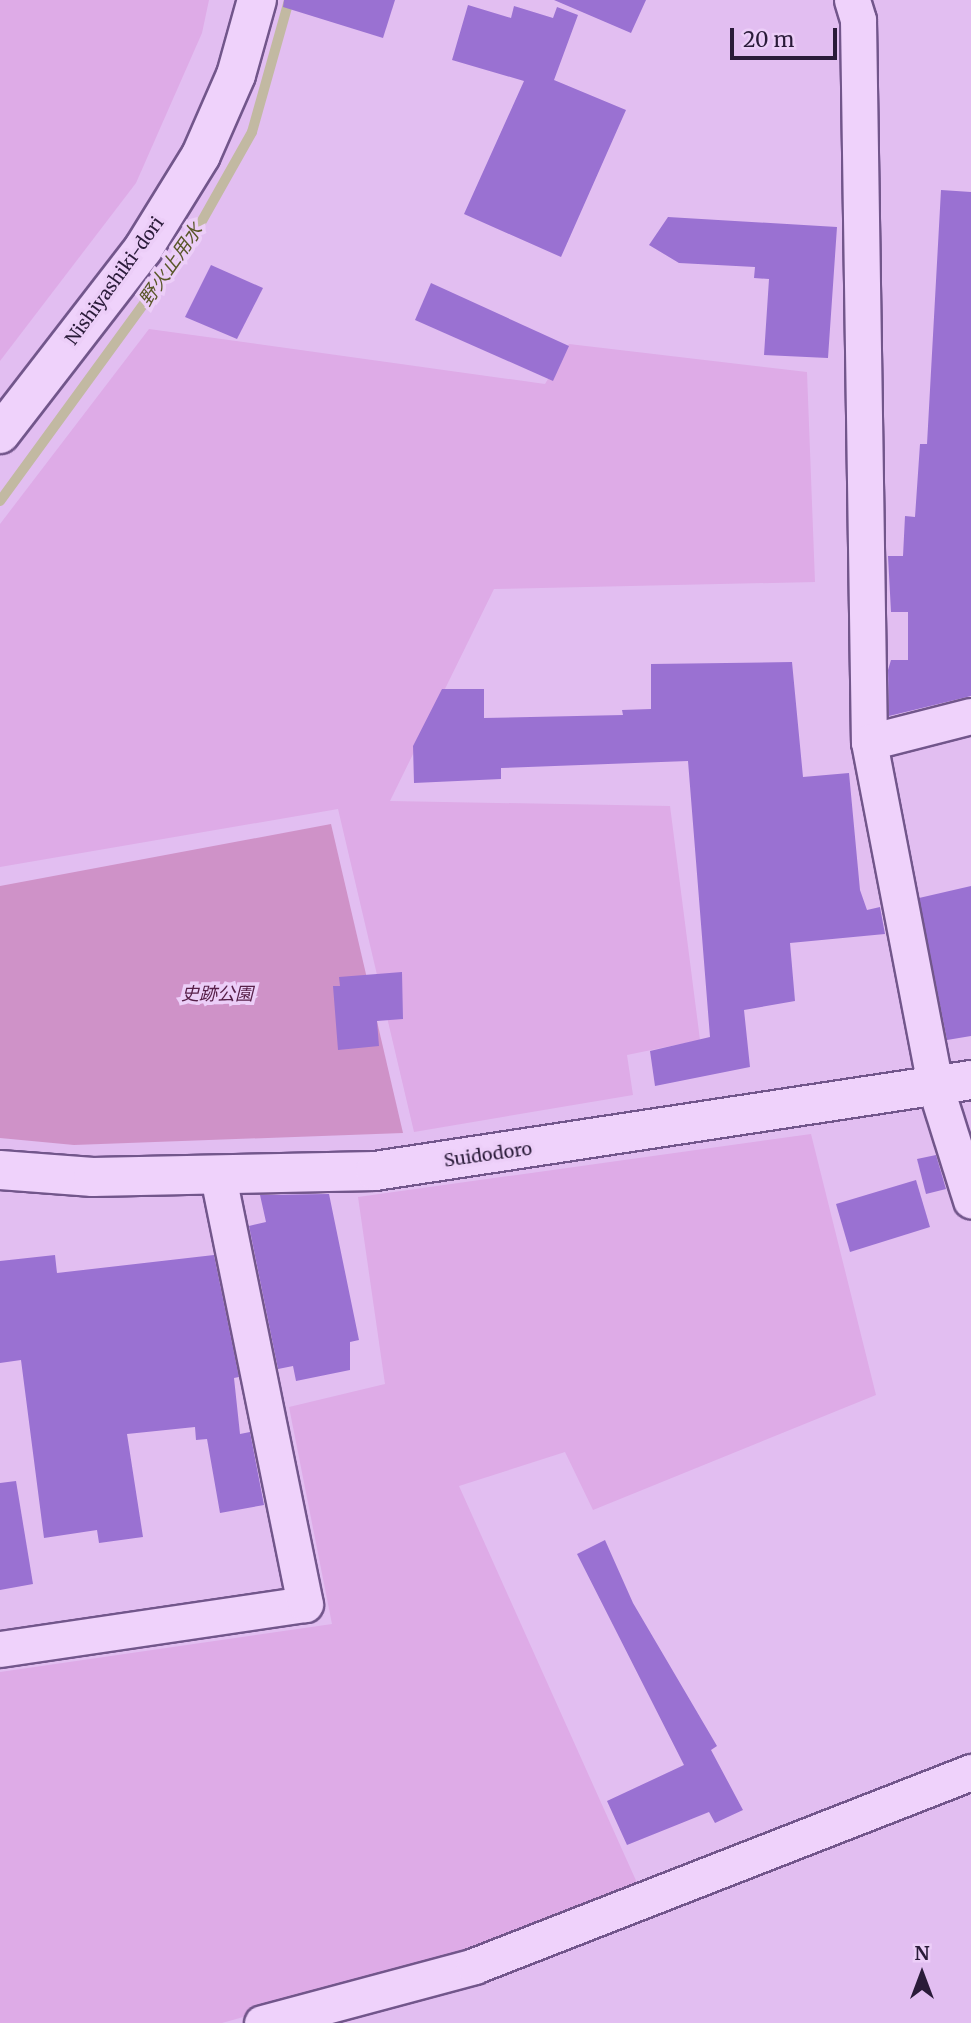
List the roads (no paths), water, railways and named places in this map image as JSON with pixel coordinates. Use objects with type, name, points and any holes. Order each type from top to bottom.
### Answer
[{"type":"street","name":"Nishiyashiki-dori","points":[[0,434],[143,249],[201,155],[236,75],[257,0]]},
{"type":"street","points":[[852,0],[858,20],[869,742],[953,1083],[971,1200]]},
{"type":"street","points":[[869,742],[971,716]]},
{"type":"street","name":"Suidodoro","points":[[0,1170],[218,1175],[375,1171],[953,1083]]},
{"type":"street","points":[[0,1649],[305,1604],[218,1175]]},
{"type":"street","points":[[262,2023],[474,1966],[971,1772]]},
{"type":"waterway","name":"野火止用水","points":[[0,501],[194,235],[252,132],[289,0]]},
{"type":"park label","name":"史跡公園","points":[[217,994]]}]
